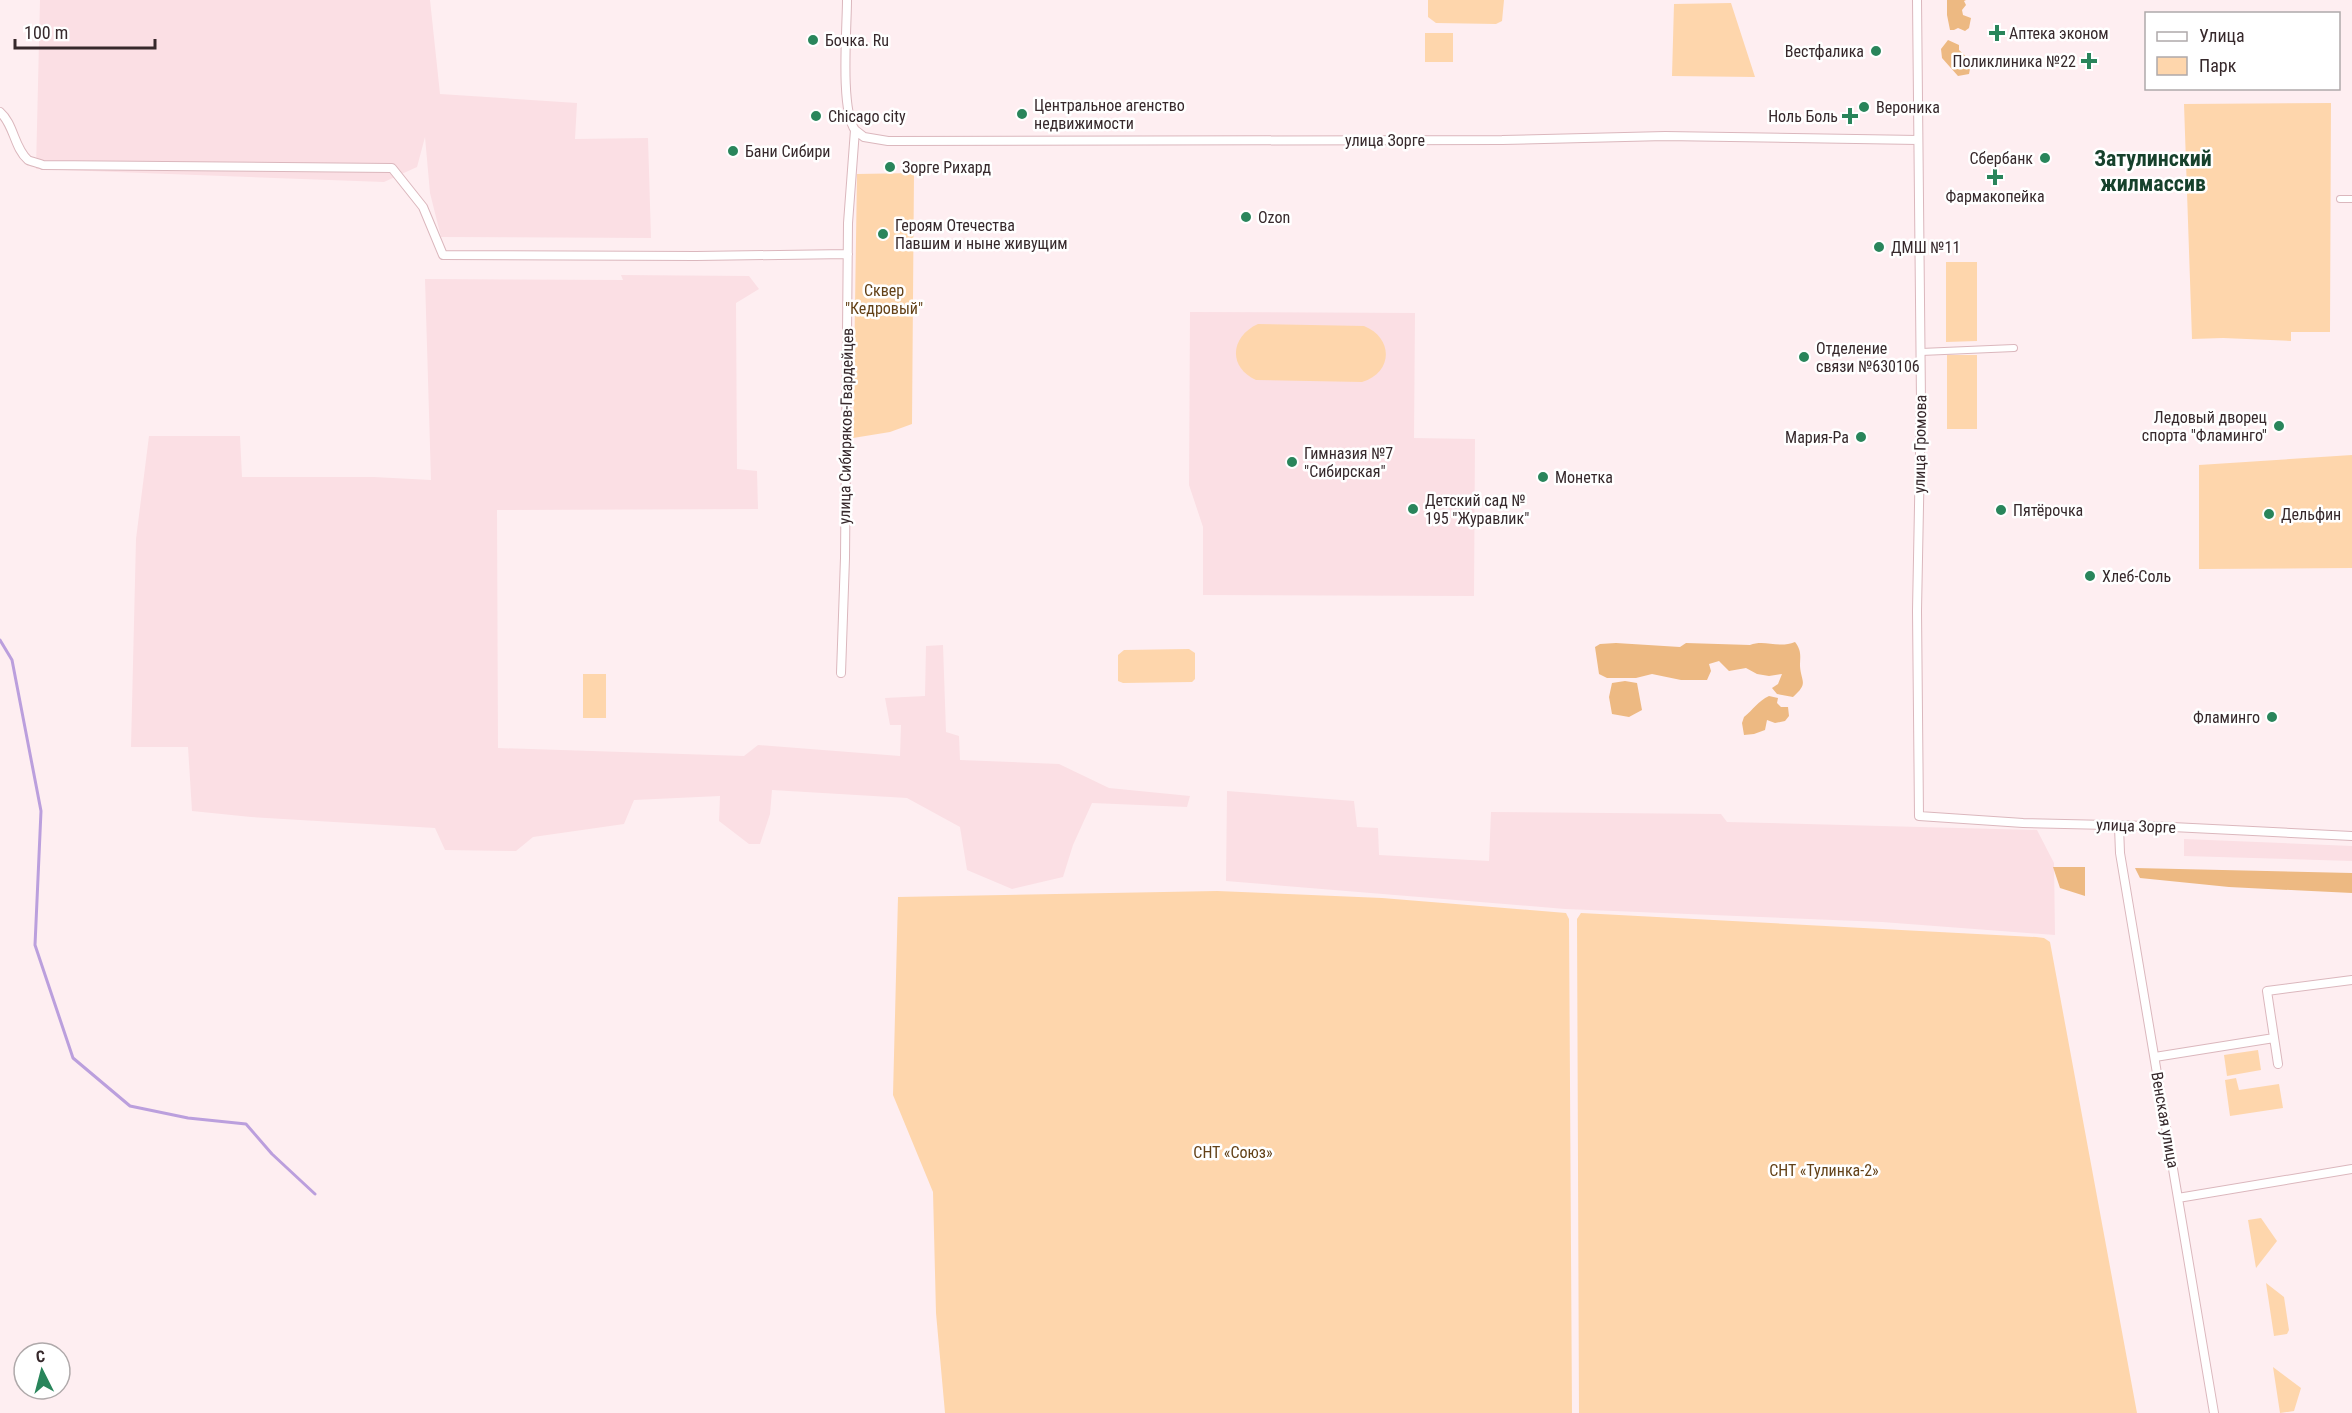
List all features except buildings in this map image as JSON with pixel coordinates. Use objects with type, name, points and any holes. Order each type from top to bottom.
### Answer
[{"type":"street","name":"улица Сибиряков-Гвардейцев","points":[[841,673],[845,558],[843,525],[848,223],[855,130],[850,120],[846,93],[847,0]]},
{"type":"street","name":"улица Громова","points":[[1917,0],[1921,352],[1917,611],[1919,816]]},
{"type":"street","points":[[0,112],[13,130],[28,160],[43,165],[392,168],[423,207],[444,255],[848,254]]},
{"type":"street","name":"улица Зорге","points":[[855,130],[864,137],[888,141],[1470,140],[1665,136],[1918,140]]},
{"type":"street","points":[[2340,199],[2352,199]]},
{"type":"street","points":[[1921,352],[2014,348]]},
{"type":"street","name":"улица Зорге","points":[[1919,816],[2002,822],[2352,836]]},
{"type":"street","name":"Венская улица","points":[[2119,826],[2120,853],[2214,1413]]},
{"type":"street","points":[[2278,1064],[2267,992],[2352,980]]},
{"type":"street","points":[[2154,1057],[2274,1038]]},
{"type":"street","points":[[2178,1198],[2352,1169]]},
{"type":"shaded area","points":[[40,0],[430,0],[440,94],[577,103],[575,139],[648,138],[651,238],[441,237],[430,193],[425,137],[417,167],[384,182],[36,169]]},
{"type":"shaded area","points":[[1947,0],[1966,0],[1964,1],[1966,5],[1962,10],[1963,15],[1971,18],[1969,28],[1965,31],[1958,28],[1950,30]]},
{"type":"shaded area","points":[[1948,40],[1959,45],[1959,50],[1970,63],[1969,74],[1958,76],[1942,58],[1941,49]]},
{"type":"shaded area","points":[[621,275],[749,276],[759,289],[736,303],[737,469],[757,471],[758,509],[497,510],[498,748],[744,756],[758,745],[900,756],[901,725],[890,725],[885,698],[925,696],[926,646],[943,645],[946,732],[959,736],[960,760],[1059,764],[1109,788],[1190,796],[1187,807],[1092,803],[1073,845],[1063,877],[1012,889],[967,870],[960,827],[907,798],[772,790],[770,814],[760,844],[749,844],[719,821],[720,796],[634,800],[624,824],[533,837],[516,851],[445,850],[435,828],[251,817],[192,811],[188,747],[131,747],[136,539],[149,436],[240,436],[242,477],[374,477],[431,480],[425,279],[623,280]]},
{"type":"shaded area","name":"Гимназия №7 \"Сибирская\"","points":[[1190,312],[1415,313],[1414,438],[1475,439],[1474,596],[1203,595],[1203,527],[1189,485]]},
{"type":"shaded area","points":[[1795,642],[1800,651],[1803,685],[1793,697],[1777,694],[1772,688],[1778,684],[1782,674],[1769,676],[1757,674],[1746,668],[1729,671],[1719,661],[1709,664],[1711,671],[1707,680],[1681,680],[1652,674],[1636,678],[1607,678],[1599,674],[1595,647],[1600,644],[1616,643],[1680,647],[1686,643],[1783,645]]},
{"type":"shaded area","points":[[1625,681],[1637,683],[1642,710],[1629,717],[1612,714],[1609,697],[1612,683]]},
{"type":"shaded area","points":[[1769,696],[1778,698],[1777,703],[1781,707],[1788,707],[1789,716],[1785,721],[1775,723],[1767,720],[1765,730],[1744,735],[1742,723],[1744,717]]},
{"type":"shaded area","points":[[1227,791],[1354,801],[1357,827],[1378,828],[1379,855],[1489,861],[1491,812],[1721,814],[1727,822],[2037,830],[2054,863],[2055,935],[1882,922],[1565,909],[1226,881]]},
{"type":"shaded area","points":[[2184,839],[2352,846],[2352,861],[2184,856]]},
{"type":"shaded area","points":[[2053,867],[2085,867],[2085,896],[2060,888]]},
{"type":"shaded area","points":[[2135,868],[2352,873],[2352,893],[2229,887],[2140,878]]},
{"type":"green space","points":[[1428,0],[1504,0],[1502,21],[1496,24],[1436,23],[1428,17]]},
{"type":"green space","points":[[1731,3],[1755,77],[1672,76],[1674,4]]},
{"type":"green space","points":[[1425,33],[1453,33],[1453,62],[1425,62]]},
{"type":"green space","points":[[2331,103],[2330,332],[2291,332],[2291,341],[2192,339],[2184,104]]},
{"type":"green space","name":"Сквер \"Кедровый\"","points":[[914,173],[912,424],[890,432],[853,438],[857,174]]},
{"type":"green space","points":[[1946,262],[1977,262],[1977,341],[1946,342]]},
{"type":"green space","points":[[1258,324],[1364,326],[1374,331],[1381,339],[1386,355],[1384,363],[1380,371],[1372,378],[1362,382],[1256,380],[1240,367],[1236,352],[1242,336]]},
{"type":"green space","points":[[1947,355],[1977,355],[1977,429],[1947,429]]},
{"type":"green space","points":[[2352,455],[2352,568],[2199,569],[2199,465]]},
{"type":"green space","points":[[1189,649],[1195,653],[1195,679],[1192,682],[1123,683],[1118,681],[1118,655],[1124,650]]},
{"type":"green space","points":[[583,674],[606,674],[606,718],[583,718]]},
{"type":"green space","name":"СНТ «Союз»","points":[[1217,891],[1382,898],[1566,913],[1569,919],[1572,1413],[945,1413],[936,1313],[933,1192],[893,1095],[898,897]]},
{"type":"green space","name":"СНТ «Тулинка-2»","points":[[1581,913],[2036,937],[2050,942],[2137,1413],[1579,1413],[1577,919]]},
{"type":"green space","points":[[2258,1050],[2261,1070],[2227,1076],[2224,1055]]},
{"type":"green space","points":[[2236,1078],[2239,1090],[2279,1084],[2283,1108],[2230,1116],[2225,1080]]},
{"type":"green space","points":[[2261,1218],[2277,1241],[2256,1268],[2248,1220]]},
{"type":"green space","points":[[2266,1283],[2284,1297],[2289,1330],[2287,1334],[2274,1336]]},
{"type":"green space","points":[[2273,1367],[2301,1388],[2294,1411],[2280,1413]]},
{"type":"waterway","points":[[0,640],[12,660],[41,811],[35,945],[73,1058],[130,1106],[188,1118],[246,1124],[272,1154],[315,1194]]},
{"type":"place","name":"Аптека эконом","points":[[1997,33]]},
{"type":"place","name":"Бочка. Ru","points":[[813,40]]},
{"type":"place","name":"Вестфалика","points":[[1876,51]]},
{"type":"place","name":"Поликлиника №22","points":[[2089,61]]},
{"type":"place","name":"Вероника","points":[[1864,107]]},
{"type":"place","name":"Центральное агенство недвижимости","points":[[1022,114]]},
{"type":"place","name":"Chicago city","points":[[816,116]]},
{"type":"place","name":"Ноль Боль","points":[[1850,116]]},
{"type":"place","name":"Бани Сибири","points":[[733,151]]},
{"type":"place","name":"Сбербанк","points":[[2045,158]]},
{"type":"place","name":"Зорге Рихард","points":[[890,167]]},
{"type":"place","name":"Фармакопейка","points":[[1995,177]]},
{"type":"place","name":"Ozon","points":[[1246,217]]},
{"type":"place","name":"Героям Отечества Павшим и ныне живущим","points":[[883,234]]},
{"type":"place","name":"ДМШ №11","points":[[1879,247]]},
{"type":"place","name":"Отделение связи №630106","points":[[1804,357]]},
{"type":"place","name":"Ледовый дворец спорта \"Фламинго\"","points":[[2279,426]]},
{"type":"place","name":"Мария-Ра","points":[[1861,437]]},
{"type":"place","name":"Гимназия №7 \"Сибирская\"","points":[[1292,462]]},
{"type":"place","name":"Монетка","points":[[1543,477]]},
{"type":"place","name":"Детский сад № 195 \"Журавлик\"","points":[[1413,509]]},
{"type":"place","name":"Пятёрочка","points":[[2001,510]]},
{"type":"place","name":"Дельфин","points":[[2269,514]]},
{"type":"place","name":"Хлеб-Соль","points":[[2090,576]]},
{"type":"place","name":"Фламинго","points":[[2272,717]]},
{"type":"district","name":"Затулинский жилмассив","points":[[2153,170]]}]
